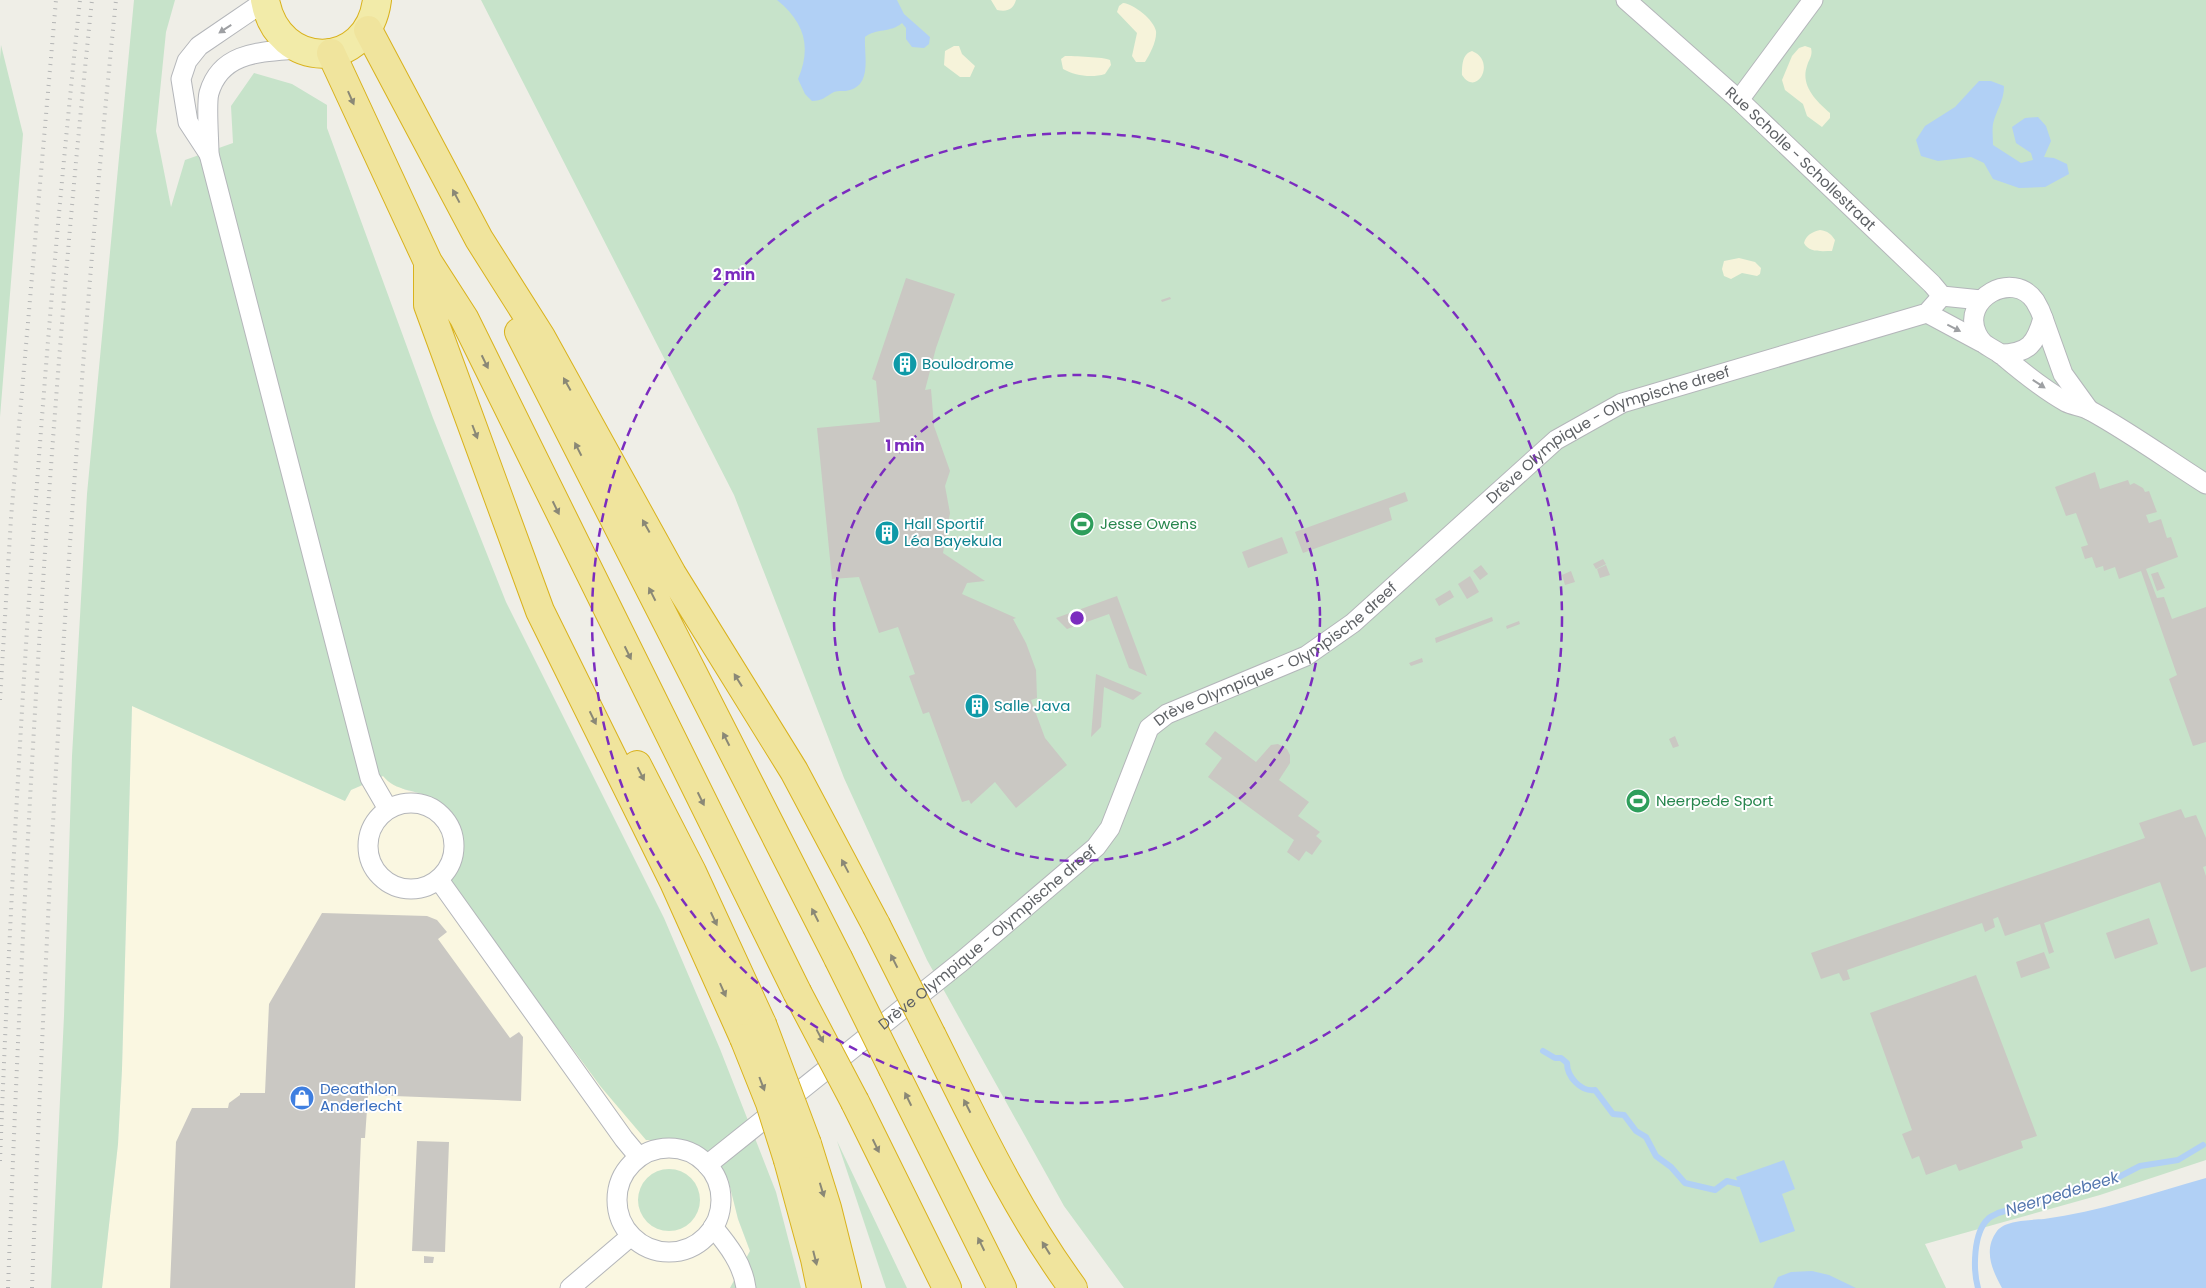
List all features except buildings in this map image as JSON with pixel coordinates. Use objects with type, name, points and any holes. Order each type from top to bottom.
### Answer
[{"type":"highway","points":[[265,0],[269,19],[281,37],[298,49],[314,54],[331,53],[352,45],[368,30],[375,14],[377,0]]},
{"type":"highway","points":[[368,30],[479,239],[541,337],[672,574],[794,771],[876,925],[1020,1205],[1073,1288]]},
{"type":"highway","points":[[331,53],[428,262],[464,318],[797,992],[855,1102],[946,1288]]},
{"type":"highway","points":[[479,239],[523,343],[838,958],[1002,1288]]},
{"type":"highway","points":[[428,262],[428,304],[488,466],[538,571],[692,872],[798,1152],[827,1208],[847,1288]]},
{"type":"highway","points":[[798,1152],[821,1288]]},
{"type":"street","points":[[209,154],[188,122],[181,79],[187,61],[199,46],[265,0]]},
{"type":"street","name":"Rue Scholle - Schollestraat","points":[[1626,0],[1738,100],[1925,277],[1942,296]]},
{"type":"street","points":[[1738,100],[1813,0]]},
{"type":"street","points":[[298,49],[253,53],[231,60],[217,75],[209,94],[209,154],[370,778],[388,809]]},
{"type":"street","points":[[1981,342],[1975,332],[1974,321],[1975,310],[1981,300],[1990,292],[2002,287],[2014,287],[2025,292],[2035,300],[2063,374],[2090,410]]},
{"type":"street","points":[[1981,300],[1942,296],[1927,313],[2000,354],[2014,354],[2027,349],[2037,338],[2043,318]]},
{"type":"street","name":"Drève Olympique - Olympische dreef","points":[[707,1165],[962,962],[1096,847],[1110,828],[1149,728],[1173,712],[1306,656],[1353,622],[1556,440],[1622,403],[1927,313]]},
{"type":"street","points":[[2000,354],[2012,366],[2067,402],[2090,410],[2206,484]]},
{"type":"street","points":[[406,803],[424,805],[440,814],[451,829],[455,847],[453,856],[450,865],[439,880],[418,890],[396,888],[377,874],[369,857],[368,838],[381,815],[388,809],[406,803]]},
{"type":"street","points":[[439,880],[624,1139],[639,1157]]},
{"type":"street","points":[[674,1148],[692,1154],[707,1165],[716,1180],[721,1198],[719,1213],[713,1227],[696,1244],[675,1252],[651,1249],[631,1236],[621,1221],[616,1204],[618,1186],[626,1170],[639,1157],[656,1150],[674,1148]]},
{"type":"street","points":[[713,1227],[731,1249],[745,1278],[746,1288]]},
{"type":"street","points":[[570,1288],[631,1236]]},
{"type":"shaded area","points":[[132,706],[345,801],[351,790],[383,776],[405,790],[431,797],[453,814],[461,836],[460,858],[451,883],[646,1139],[686,1141],[707,1152],[728,1179],[738,1219],[750,1251],[730,1288],[102,1288],[118,1144],[122,1069]]},
{"type":"green space","points":[[134,0],[175,0],[166,32],[156,131],[171,207],[185,160],[233,143],[231,106],[254,73],[292,84],[327,105],[327,128],[433,418],[506,602],[664,918],[720,1049],[776,1192],[801,1288],[730,1288],[750,1251],[738,1219],[728,1179],[707,1152],[686,1141],[646,1140],[601,1087],[450,883],[458,858],[460,835],[452,815],[444,806],[426,795],[400,788],[383,776],[351,790],[345,801],[132,706],[122,1069],[118,1144],[102,1288],[51,1288],[64,1016],[72,756],[87,494]]},
{"type":"green space","points":[[481,0],[2206,0],[2206,1160],[2100,1195],[1925,1244],[1946,1288],[1124,1288],[1064,1206],[927,960],[844,778],[734,495]]},
{"type":"green space","points":[[1,45],[23,134],[0,417],[0,59]]},
{"type":"green space","points":[[837,1141],[907,1288],[886,1288]]},
{"type":"green space","points":[[663,1169],[675,1169],[691,1178],[698,1188],[700,1200],[698,1212],[691,1222],[675,1231],[663,1231],[652,1226],[643,1217],[638,1206],[638,1194],[643,1183],[652,1174]]},
{"type":"sand","points":[[991,0],[1016,0],[1009,10],[1004,11],[997,10]]},
{"type":"sand","points":[[1123,3],[1133,6],[1143,13],[1152,22],[1156,31],[1151,51],[1145,62],[1136,62],[1132,56],[1137,33],[1117,12],[1119,6]]},
{"type":"sand","points":[[954,46],[959,46],[962,54],[975,66],[970,77],[960,77],[944,65],[945,51]]},
{"type":"sand","points":[[1805,46],[1811,48],[1811,55],[1805,73],[1808,87],[1815,99],[1830,113],[1830,118],[1822,127],[1807,116],[1803,104],[1785,90],[1782,80],[1792,56],[1799,48]]},
{"type":"sand","points":[[1472,51],[1483,62],[1484,69],[1478,80],[1473,82],[1468,81],[1462,75],[1464,58]]},
{"type":"sand","points":[[1065,56],[1107,59],[1110,60],[1111,65],[1105,74],[1095,76],[1078,75],[1063,69],[1061,59]]},
{"type":"sand","points":[[1820,230],[1829,233],[1835,240],[1832,251],[1812,250],[1804,243],[1810,234]]},
{"type":"sand","points":[[1739,258],[1755,262],[1761,268],[1760,274],[1757,276],[1742,273],[1731,279],[1724,276],[1722,269],[1724,261]]},
{"type":"water","points":[[777,0],[897,0],[904,14],[930,37],[929,44],[924,48],[912,47],[906,39],[906,28],[902,23],[893,28],[869,34],[865,37],[864,75],[857,87],[846,91],[836,91],[821,99],[812,101],[805,94],[798,79],[804,56],[805,45],[803,35],[794,17]]},
{"type":"water","points":[[1979,81],[1991,81],[2004,86],[2003,97],[1993,124],[1993,145],[2021,163],[2033,160],[2031,153],[2016,143],[2012,127],[2025,118],[2038,117],[2046,126],[2051,141],[2044,157],[2054,158],[2067,164],[2069,174],[2045,187],[2019,188],[1993,179],[1984,163],[1971,157],[1938,161],[1921,156],[1916,140],[1925,126],[1955,107]]},
{"type":"water","points":[[1784,1160],[1795,1189],[1782,1194],[1795,1231],[1760,1243],[1736,1177]]},
{"type":"water","points":[[2206,1178],[2206,1288],[2002,1288],[1998,1281],[1990,1260],[1990,1245],[2001,1227],[2019,1221],[2085,1212]]},
{"type":"water","points":[[1812,1271],[1829,1275],[1856,1288],[1773,1288],[1778,1277],[1791,1272]]},
{"type":"waterway","points":[[1543,1051],[1555,1058],[1561,1058],[1567,1063],[1572,1078],[1585,1089],[1595,1090],[1613,1114],[1624,1115],[1636,1131],[1646,1137],[1656,1156],[1671,1167],[1685,1183],[1715,1190],[1727,1181],[1739,1184]]},
{"type":"waterway","name":"Neerpedebeek","points":[[1978,1288],[1975,1272],[1977,1242],[1983,1225],[1990,1217],[1998,1213],[2113,1180],[2140,1166],[2178,1160],[2203,1145]]},
{"type":"railway","points":[[0,700],[11,518],[56,0]]},
{"type":"railway","points":[[0,1161],[13,871],[30,580],[52,290],[80,0]]},
{"type":"railway","points":[[8,1288],[14,1127],[39,643],[62,321],[92,0]]},
{"type":"railway","points":[[32,1288],[54,804],[74,482],[100,161],[116,0]]},
{"type":"place","name":"Boulodrome","points":[[905,364]]},
{"type":"place","name":"Jesse Owens","points":[[1082,524]]},
{"type":"place","name":"Hall Sportif Léa Bayekula","points":[[887,533]]},
{"type":"place","name":"Salle Java","points":[[977,706]]},
{"type":"place","name":"Neerpede Sport","points":[[1638,801]]},
{"type":"place","name":"Decathlon Anderlecht","points":[[302,1098]]}]
